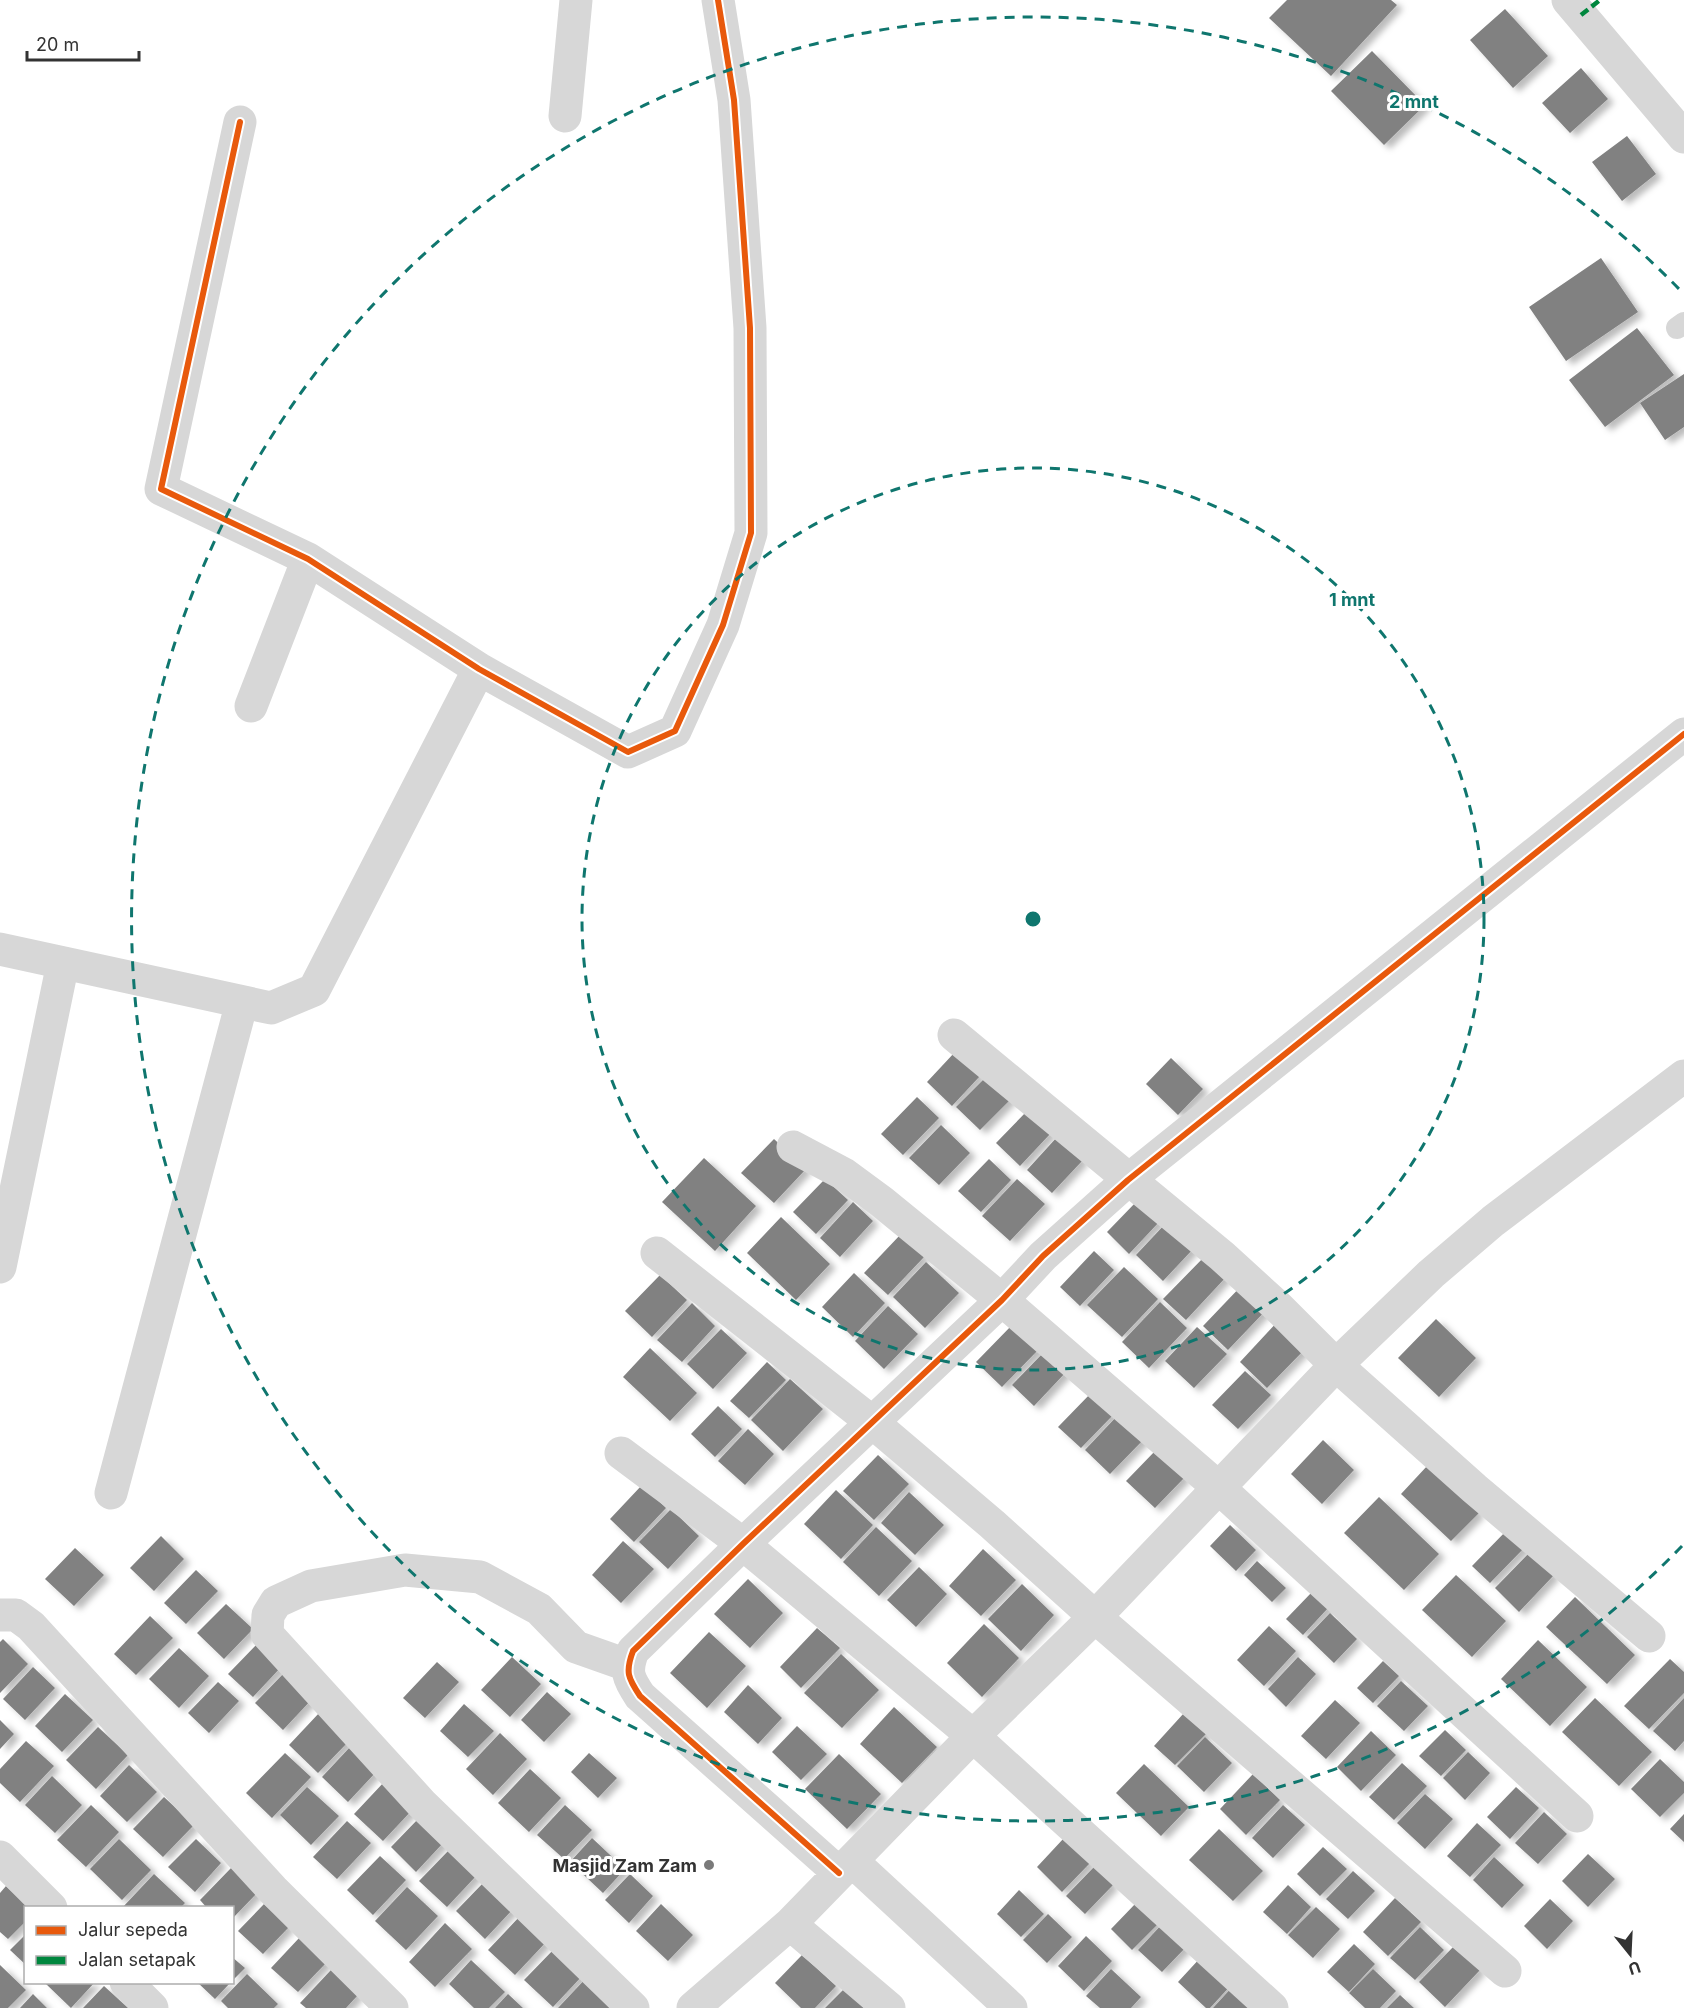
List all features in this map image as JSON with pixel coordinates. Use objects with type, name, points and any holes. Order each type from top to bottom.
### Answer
[{"type":"street","points":[[565,116],[576,0]]},
{"type":"street","points":[[240,122],[161,489],[308,559],[479,669],[628,752],[675,731],[723,625],[751,533],[750,328],[734,100],[718,0]]},
{"type":"street","points":[[1583,5],[1684,137]]},
{"type":"street","points":[[251,706],[308,559]]},
{"type":"street","points":[[0,949],[271,1008],[314,990],[479,669]]},
{"type":"street","points":[[1011,2008],[640,1696],[630,1679],[627,1665],[633,1651],[1002,1300],[1064,1236],[1128,1180],[1684,734]]},
{"type":"street","points":[[0,1267],[63,963]]},
{"type":"street","points":[[111,1493],[242,1002]]},
{"type":"street","points":[[954,1035],[1222,1256],[1278,1307],[1336,1365],[1475,1489],[1649,1636]]},
{"type":"street","points":[[693,2008],[790,1923],[973,1736],[1095,1617],[1336,1365],[1431,1274],[1493,1221],[1684,1076]]},
{"type":"street","points":[[793,1147],[844,1174],[882,1202],[1002,1300],[1220,1488],[1577,1816]]},
{"type":"street","points":[[657,1253],[872,1422],[1505,1971]]},
{"type":"street","points":[[621,1453],[743,1544],[973,1736],[1272,2008]]},
{"type":"street","points":[[627,1665],[576,1647],[539,1609],[480,1577],[405,1570],[311,1586],[276,1602],[268,1615],[267,1634],[422,1804],[633,2008]]},
{"type":"street","points":[[0,1615],[16,1615],[31,1626],[273,1890],[392,2008]]},
{"type":"street","points":[[0,1857],[49,1906]]},
{"type":"street","points":[[790,1923],[889,2008]]},
{"type":"street","points":[[127,1984],[152,2008]]},
{"type":"building","points":[[1287,0],[1391,0],[1397,5],[1331,76],[1269,18]]},
{"type":"building","points":[[1505,9],[1548,56],[1513,88],[1470,40]]},
{"type":"building","points":[[1372,51],[1425,105],[1384,145],[1331,91]]},
{"type":"building","points":[[1581,68],[1608,99],[1570,133],[1542,103]]},
{"type":"building","points":[[1627,136],[1656,174],[1622,201],[1592,162]]},
{"type":"building","points":[[1601,258],[1638,312],[1566,361],[1529,307]]},
{"type":"building","points":[[1637,328],[1674,375],[1605,427],[1569,380]]},
{"type":"building","points":[[1684,374],[1684,427],[1665,440],[1640,403]]},
{"type":"building","points":[[955,1052],[980,1076],[952,1106],[927,1082]]},
{"type":"building","points":[[1171,1058],[1203,1089],[1178,1115],[1146,1084]]},
{"type":"building","points":[[987,1076],[1011,1099],[980,1130],[956,1107]]},
{"type":"building","points":[[917,1097],[939,1118],[903,1155],[881,1134]]},
{"type":"building","points":[[1027,1111],[1051,1133],[1020,1166],[996,1143]]},
{"type":"building","points":[[941,1125],[970,1153],[939,1185],[909,1158]]},
{"type":"building","points":[[1058,1136],[1083,1160],[1052,1193],[1027,1170]]},
{"type":"building","points":[[774,1139],[806,1169],[774,1203],[741,1173]]},
{"type":"building","points":[[704,1158],[756,1206],[715,1251],[662,1202]]},
{"type":"building","points":[[989,1159],[1011,1180],[981,1212],[958,1191]]},
{"type":"building","points":[[825,1179],[848,1200],[816,1234],[793,1212]]},
{"type":"building","points":[[1017,1179],[1045,1204],[1010,1241],[982,1216]]},
{"type":"building","points":[[1138,1200],[1160,1221],[1129,1254],[1107,1232]]},
{"type":"building","points":[[853,1202],[873,1221],[840,1257],[820,1238]]},
{"type":"building","points":[[781,1217],[830,1264],[796,1300],[747,1253]]},
{"type":"building","points":[[1167,1222],[1194,1248],[1163,1281],[1136,1255]]},
{"type":"building","points":[[901,1234],[924,1257],[888,1295],[864,1273]]},
{"type":"building","points":[[1094,1251],[1114,1270],[1080,1306],[1060,1287]]},
{"type":"building","points":[[1206,1255],[1227,1276],[1186,1320],[1163,1299]]},
{"type":"building","points":[[926,1262],[959,1293],[925,1328],[893,1297]]},
{"type":"building","points":[[1124,1267],[1158,1299],[1122,1337],[1087,1305]]},
{"type":"building","points":[[854,1273],[885,1303],[853,1337],[822,1307]]},
{"type":"building","points":[[660,1275],[687,1300],[652,1337],[625,1311]]},
{"type":"building","points":[[1245,1282],[1270,1306],[1228,1350],[1203,1326]]},
{"type":"building","points":[[1160,1302],[1187,1328],[1149,1368],[1122,1342]]},
{"type":"building","points":[[692,1303],[715,1326],[682,1362],[657,1340]]},
{"type":"building","points":[[888,1306],[918,1334],[884,1369],[855,1341]]},
{"type":"building","points":[[1436,1319],[1476,1358],[1439,1397],[1398,1358]]},
{"type":"building","points":[[1279,1320],[1308,1346],[1267,1388],[1240,1362]]},
{"type":"building","points":[[1014,1323],[1040,1348],[1002,1387],[976,1362]]},
{"type":"building","points":[[1197,1327],[1227,1354],[1194,1388],[1165,1361]]},
{"type":"building","points":[[721,1329],[747,1353],[713,1389],[687,1364]]},
{"type":"building","points":[[650,1348],[697,1393],[670,1421],[623,1377]]},
{"type":"building","points":[[1046,1350],[1067,1371],[1034,1406],[1012,1385]]},
{"type":"building","points":[[767,1362],[786,1380],[749,1418],[730,1401]]},
{"type":"building","points":[[1245,1371],[1271,1395],[1238,1429],[1212,1405]]},
{"type":"building","points":[[790,1379],[823,1409],[783,1451],[751,1420]]},
{"type":"building","points":[[1092,1392],[1115,1413],[1081,1448],[1058,1427]]},
{"type":"building","points":[[718,1406],[742,1429],[715,1457],[691,1434]]},
{"type":"building","points":[[1119,1414],[1145,1438],[1110,1474],[1085,1450]]},
{"type":"building","points":[[748,1429],[774,1454],[745,1485],[718,1461]]},
{"type":"building","points":[[1323,1440],[1354,1470],[1322,1504],[1291,1474]]},
{"type":"building","points":[[1157,1449],[1185,1477],[1155,1508],[1126,1481]]},
{"type":"building","points":[[878,1455],[909,1484],[874,1520],[843,1491]]},
{"type":"building","points":[[1428,1465],[1479,1513],[1451,1541],[1401,1494]]},
{"type":"building","points":[[642,1485],[666,1508],[634,1542],[610,1519]]},
{"type":"building","points":[[836,1490],[873,1525],[841,1559],[804,1524]]},
{"type":"building","points":[[909,1492],[944,1525],[915,1555],[881,1523]]},
{"type":"building","points":[[1379,1497],[1439,1554],[1404,1590],[1344,1533]]},
{"type":"building","points":[[671,1509],[699,1536],[668,1569],[639,1542]]},
{"type":"building","points":[[1230,1525],[1256,1550],[1236,1571],[1210,1546]]},
{"type":"building","points":[[876,1527],[912,1561],[879,1596],[843,1562]]},
{"type":"building","points":[[1508,1529],[1526,1546],[1490,1583],[1472,1566]]},
{"type":"building","points":[[161,1536],[184,1559],[154,1591],[130,1568]]},
{"type":"building","points":[[623,1541],[654,1569],[621,1603],[592,1575]]},
{"type":"building","points":[[75,1548],[104,1575],[74,1606],[45,1579]]},
{"type":"building","points":[[983,1549],[1016,1580],[981,1616],[949,1586]]},
{"type":"building","points":[[1530,1552],[1554,1575],[1519,1612],[1495,1588]]},
{"type":"building","points":[[1257,1561],[1286,1588],[1272,1602],[1244,1575]]},
{"type":"building","points":[[919,1567],[947,1594],[916,1627],[887,1600]]},
{"type":"building","points":[[196,1570],[218,1591],[186,1624],[164,1603]]},
{"type":"building","points":[[1456,1575],[1506,1621],[1472,1657],[1422,1610]]},
{"type":"building","points":[[748,1579],[783,1613],[750,1648],[714,1614]]},
{"type":"building","points":[[1022,1584],[1054,1615],[1021,1651],[988,1619]]},
{"type":"building","points":[[1312,1592],[1329,1607],[1303,1635],[1286,1619]]},
{"type":"building","points":[[1575,1597],[1635,1655],[1607,1684],[1546,1627]]},
{"type":"building","points":[[226,1604],[253,1629],[224,1659],[197,1633]]},
{"type":"building","points":[[1330,1613],[1357,1639],[1334,1663],[1307,1637]]},
{"type":"building","points":[[150,1616],[173,1638],[136,1675],[114,1654]]},
{"type":"building","points":[[984,1624],[1019,1658],[982,1697],[947,1663]]},
{"type":"building","points":[[1269,1626],[1296,1651],[1264,1686],[1237,1660]]},
{"type":"building","points":[[817,1628],[840,1648],[801,1688],[780,1667]]},
{"type":"building","points":[[709,1632],[746,1666],[707,1708],[670,1673]]},
{"type":"building","points":[[3,1639],[28,1664],[0,1693],[0,1642]]},
{"type":"building","points":[[1538,1640],[1587,1687],[1550,1726],[1501,1679]]},
{"type":"building","points":[[259,1642],[283,1665],[253,1697],[228,1674]]},
{"type":"building","points":[[179,1648],[209,1676],[179,1708],[149,1679]]},
{"type":"building","points":[[841,1654],[879,1690],[842,1728],[804,1693]]},
{"type":"building","points":[[512,1657],[541,1684],[510,1717],[481,1690]]},
{"type":"building","points":[[1298,1657],[1316,1674],[1286,1707],[1268,1689]]},
{"type":"building","points":[[1670,1659],[1684,1672],[1684,1693],[1649,1729],[1624,1706]]},
{"type":"building","points":[[1383,1661],[1399,1676],[1373,1703],[1357,1688]]},
{"type":"building","points":[[437,1662],[459,1682],[425,1718],[403,1698]]},
{"type":"building","points":[[33,1667],[55,1688],[25,1720],[3,1699]]},
{"type":"building","points":[[286,1671],[314,1697],[283,1730],[255,1703]]},
{"type":"building","points":[[1401,1681],[1428,1706],[1404,1731],[1377,1706]]},
{"type":"building","points":[[218,1682],[239,1701],[209,1733],[188,1713]]},
{"type":"building","points":[[748,1685],[782,1718],[758,1744],[724,1712]]},
{"type":"building","points":[[547,1692],[571,1714],[544,1742],[521,1720]]},
{"type":"building","points":[[65,1694],[93,1720],[62,1752],[35,1726]]},
{"type":"building","points":[[1595,1698],[1652,1752],[1619,1786],[1562,1732]]},
{"type":"building","points":[[1684,1698],[1684,1741],[1675,1751],[1653,1731]]},
{"type":"building","points":[[1335,1700],[1360,1723],[1326,1759],[1301,1736]]},
{"type":"building","points":[[464,1704],[494,1731],[468,1757],[440,1731]]},
{"type":"building","points":[[894,1707],[937,1747],[902,1783],[860,1744]]},
{"type":"building","points":[[320,1712],[350,1740],[318,1773],[289,1745]]},
{"type":"building","points":[[1184,1713],[1206,1734],[1175,1765],[1154,1746]]},
{"type":"building","points":[[0,1720],[14,1734],[0,1749]]},
{"type":"building","points":[[797,1726],[827,1754],[801,1780],[772,1752]]},
{"type":"building","points":[[98,1727],[128,1755],[96,1789],[66,1760]]},
{"type":"building","points":[[1445,1730],[1466,1750],[1441,1776],[1419,1756]]},
{"type":"building","points":[[1371,1731],[1396,1755],[1361,1791],[1337,1767]]},
{"type":"building","points":[[500,1733],[527,1759],[493,1795],[466,1769]]},
{"type":"building","points":[[1205,1737],[1232,1763],[1204,1792],[1177,1766]]},
{"type":"building","points":[[26,1741],[54,1766],[20,1802],[0,1783],[0,1769]]},
{"type":"building","points":[[351,1746],[377,1771],[348,1802],[322,1777]]},
{"type":"building","points":[[1468,1752],[1490,1773],[1465,1800],[1443,1778]]},
{"type":"building","points":[[285,1753],[311,1777],[272,1818],[246,1793]]},
{"type":"building","points":[[589,1753],[617,1778],[598,1798],[571,1772]]},
{"type":"building","points":[[839,1754],[881,1794],[847,1829],[805,1789]]},
{"type":"building","points":[[1660,1759],[1684,1782],[1684,1793],[1660,1817],[1631,1789]]},
{"type":"building","points":[[1402,1763],[1427,1786],[1394,1820],[1369,1797]]},
{"type":"building","points":[[1144,1764],[1189,1807],[1161,1836],[1116,1793]]},
{"type":"building","points":[[129,1765],[157,1792],[127,1822],[100,1796]]},
{"type":"building","points":[[530,1769],[561,1798],[529,1832],[498,1803]]},
{"type":"building","points":[[1253,1774],[1280,1800],[1246,1835],[1220,1809]]},
{"type":"building","points":[[52,1776],[82,1805],[55,1833],[25,1805]]},
{"type":"building","points":[[385,1781],[414,1808],[383,1841],[354,1814]]},
{"type":"building","points":[[307,1787],[339,1816],[311,1845],[280,1815]]},
{"type":"building","points":[[1516,1787],[1539,1808],[1510,1839],[1487,1817]]},
{"type":"building","points":[[1425,1794],[1453,1819],[1425,1849],[1397,1823]]},
{"type":"building","points":[[164,1797],[194,1825],[163,1857],[133,1829]]},
{"type":"building","points":[[91,1805],[119,1832],[86,1867],[57,1840]]},
{"type":"building","points":[[565,1805],[592,1830],[564,1859],[537,1835]]},
{"type":"building","points":[[1283,1805],[1305,1825],[1273,1858],[1252,1838]]},
{"type":"building","points":[[1544,1812],[1567,1834],[1538,1864],[1515,1843]]},
{"type":"building","points":[[1684,1814],[1684,1842],[1670,1829]]},
{"type":"building","points":[[419,1818],[444,1842],[416,1872],[391,1847]]},
{"type":"building","points":[[347,1821],[371,1843],[337,1879],[313,1857]]},
{"type":"building","points":[[1477,1823],[1501,1845],[1470,1877],[1447,1856]]},
{"type":"building","points":[[1219,1829],[1263,1871],[1233,1901],[1189,1860]]},
{"type":"building","points":[[592,1838],[625,1869],[603,1893],[570,1862]]},
{"type":"building","points":[[1064,1838],[1090,1863],[1062,1892],[1037,1867]]},
{"type":"building","points":[[119,1839],[151,1870],[122,1900],[90,1869]]},
{"type":"building","points":[[196,1839],[221,1863],[195,1892],[168,1867]]},
{"type":"building","points":[[1323,1847],[1347,1869],[1320,1896],[1297,1874]]},
{"type":"building","points":[[450,1849],[477,1875],[447,1907],[419,1881]]},
{"type":"building","points":[[1588,1854],[1615,1879],[1588,1907],[1562,1881]]},
{"type":"building","points":[[380,1856],[406,1880],[373,1915],[347,1890]]},
{"type":"building","points":[[1494,1857],[1524,1885],[1502,1908],[1473,1880]]},
{"type":"building","points":[[232,1867],[258,1892],[234,1917],[234,1906],[205,1906],[200,1900]]},
{"type":"building","points":[[1094,1867],[1113,1885],[1085,1914],[1066,1896]]},
{"type":"building","points":[[1353,1871],[1375,1891],[1348,1919],[1326,1899]]},
{"type":"building","points":[[154,1874],[185,1903],[182,1906],[124,1906]]},
{"type":"building","points":[[630,1874],[653,1896],[629,1923],[605,1900]]},
{"type":"building","points":[[485,1881],[514,1908],[485,1939],[456,1911]]},
{"type":"building","points":[[1288,1885],[1311,1907],[1287,1934],[1263,1912]]},
{"type":"building","points":[[6,1886],[27,1906],[24,1906],[24,1923],[8,1939],[0,1932],[0,1893]]},
{"type":"building","points":[[407,1887],[438,1916],[406,1950],[375,1921]]},
{"type":"building","points":[[1019,1890],[1044,1914],[1021,1937],[997,1914]]},
{"type":"building","points":[[1395,1898],[1421,1922],[1388,1956],[1363,1932]]},
{"type":"building","points":[[1550,1899],[1573,1921],[1547,1949],[1524,1926]]},
{"type":"building","points":[[1137,1902],[1159,1923],[1132,1950],[1111,1929]]},
{"type":"building","points":[[264,1904],[289,1927],[263,1954],[238,1931]]},
{"type":"building","points":[[661,1904],[693,1935],[668,1961],[636,1931]]},
{"type":"building","points":[[1316,1907],[1340,1929],[1313,1958],[1288,1935]]},
{"type":"building","points":[[1048,1914],[1072,1937],[1047,1963],[1023,1940]]},
{"type":"building","points":[[521,1915],[548,1940],[515,1975],[488,1950]]},
{"type":"building","points":[[1164,1922],[1188,1945],[1162,1972],[1138,1950]]},
{"type":"building","points":[[445,1923],[472,1949],[435,1987],[409,1962]]},
{"type":"building","points":[[1420,1927],[1444,1950],[1415,1980],[1390,1958]]},
{"type":"building","points":[[24,1936],[24,1963],[10,1950]]},
{"type":"building","points":[[1086,1936],[1112,1961],[1084,1991],[1058,1966]]},
{"type":"building","points":[[300,1937],[327,1962],[298,1992],[271,1968]]},
{"type":"building","points":[[1354,1944],[1375,1964],[1349,1992],[1327,1972]]},
{"type":"building","points":[[1455,1945],[1480,1970],[1445,2007],[1419,1982]]},
{"type":"building","points":[[556,1947],[584,1974],[553,2007],[524,1980]]},
{"type":"building","points":[[802,1955],[836,1986],[815,2008],[801,2008],[775,1983]]},
{"type":"building","points":[[1202,1956],[1232,1984],[1210,2008],[1206,2008],[1178,1982]]},
{"type":"building","points":[[234,1959],[245,1968],[234,1979]]},
{"type":"building","points":[[471,1960],[505,1992],[489,2008],[474,2008],[449,1984]]},
{"type":"building","points":[[0,1965],[26,1990],[8,2008],[0,2008]]},
{"type":"building","points":[[1111,1969],[1141,1997],[1131,2008],[1100,2008],[1086,1996]]},
{"type":"building","points":[[1373,1969],[1396,1991],[1380,2008],[1365,2008],[1349,1993]]},
{"type":"building","points":[[331,1970],[358,1995],[346,2008],[306,2008],[300,2003]]},
{"type":"building","points":[[247,1974],[278,2004],[274,2008],[228,2008],[221,2001]]},
{"type":"building","points":[[589,1975],[616,2008],[558,2008]]},
{"type":"building","points":[[46,1984],[93,1984],[71,2008]]},
{"type":"building","points":[[199,1984],[229,1984],[215,1999]]},
{"type":"building","points":[[1235,1984],[1261,2008],[1213,2008]]},
{"type":"building","points":[[104,1986],[128,2008],[83,2008]]},
{"type":"building","points":[[844,1989],[864,2008],[825,2008]]},
{"type":"building","points":[[33,1994],[47,2008],[20,2008]]},
{"type":"building","points":[[508,1994],[523,2008],[495,2008]]},
{"type":"building","points":[[1400,1995],[1414,2008],[1387,2008]]},
{"type":"marked path","points":[[1581,15],[1600,0]]},
{"type":"cycle path","points":[[240,122],[161,489],[308,559],[479,669],[628,752],[675,731],[723,625],[751,533],[750,328],[734,100],[718,0]]},
{"type":"cycle path","points":[[839,1873],[640,1696],[629,1675],[629,1664],[633,1651],[1002,1300],[1043,1256],[1128,1180],[1684,734]]},
{"type":"place","name":"Masjid Zam Zam","points":[[709,1865]]}]
